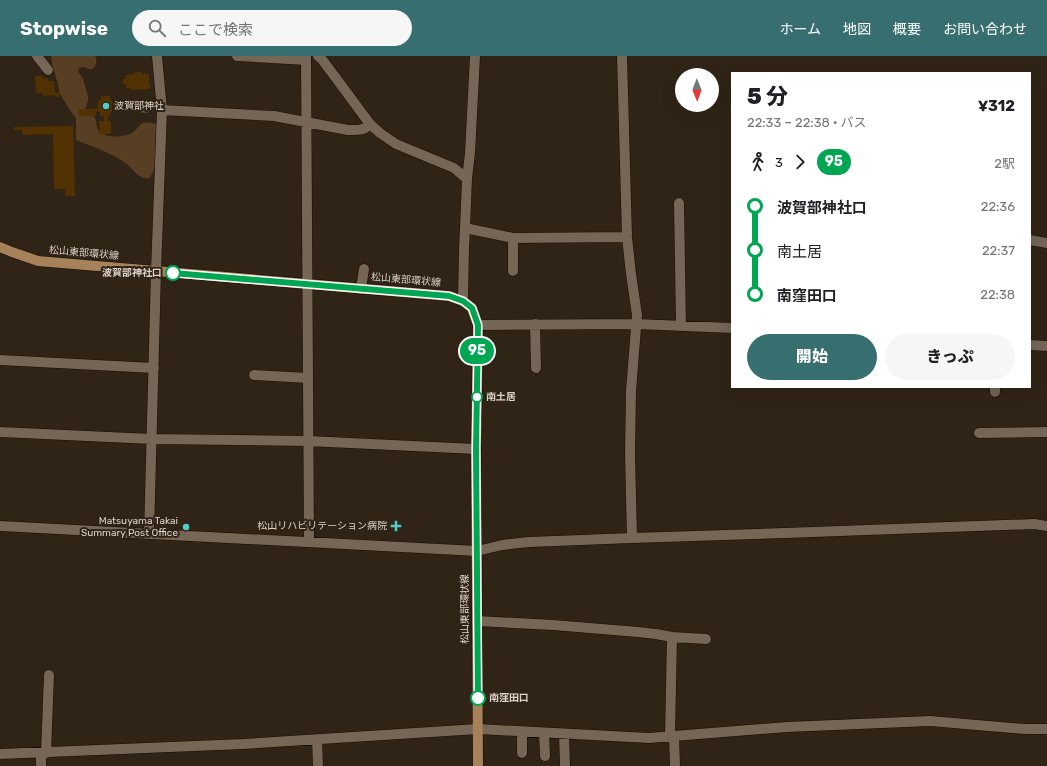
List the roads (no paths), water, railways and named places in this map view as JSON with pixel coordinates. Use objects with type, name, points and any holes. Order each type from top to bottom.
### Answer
[{"type":"main road","name":"松山東部環状線","points":[[0,247],[38,261],[449,296],[463,301],[472,308],[478,325],[476,449],[478,766]]},
{"type":"street","points":[[37,56],[48,70]]},
{"type":"street","points":[[150,534],[156,271],[162,110],[157,56]]},
{"type":"street","points":[[237,56],[306,58],[309,542]]},
{"type":"street","points":[[318,56],[370,124],[380,133],[396,144],[454,168],[467,179]]},
{"type":"street","points":[[463,301],[467,179],[470,153],[474,56]]},
{"type":"street","points":[[622,56],[627,237],[637,315],[631,391],[630,454],[632,538]]},
{"type":"street","points":[[162,110],[274,116],[348,130],[360,130],[366,128],[370,124]]},
{"type":"street","points":[[679,203],[682,326]]},
{"type":"street","points":[[465,228],[513,238],[627,237]]},
{"type":"street","points":[[513,238],[513,271]]},
{"type":"street","points":[[1031,240],[1047,244]]},
{"type":"street","points":[[361,289],[364,269]]},
{"type":"street","points":[[535,324],[536,368]]},
{"type":"street","points":[[478,325],[636,324],[731,328]]},
{"type":"street","points":[[1031,345],[1047,346]]},
{"type":"street","points":[[0,360],[154,368]]},
{"type":"street","points":[[254,374],[308,378]]},
{"type":"street","points":[[0,432],[152,438],[308,441],[476,449]]},
{"type":"street","points":[[979,433],[1047,432]]},
{"type":"street","points":[[0,526],[477,551],[502,545],[529,542],[1034,524],[1047,526]]},
{"type":"street","points":[[477,621],[553,625],[706,639]]},
{"type":"street","points":[[672,637],[672,736],[675,766]]},
{"type":"street","points":[[41,766],[44,753],[49,675]]},
{"type":"street","points":[[0,754],[242,744],[478,729],[649,738],[786,727],[930,721],[1025,729],[1047,729]]},
{"type":"street","points":[[522,732],[522,753]]},
{"type":"street","points":[[544,733],[545,756]]},
{"type":"street","points":[[564,734],[565,766]]},
{"type":"street","points":[[317,739],[318,766]]},
{"type":"water","points":[[134,100],[145,102],[148,106],[148,112],[133,109],[132,104]]},
{"type":"place","name":"波賀部神社","points":[[106,106]]},
{"type":"place","name":"波賀部神社口","points":[[173,273]]},
{"type":"place","name":"南土居","points":[[477,397]]},
{"type":"place","name":"松山リハビリテーション病院","points":[[396,526]]},
{"type":"place","name":"Matsuyama Takai Summary Post Office","points":[[186,527]]},
{"type":"place","name":"南窪田口","points":[[478,698]]}]
